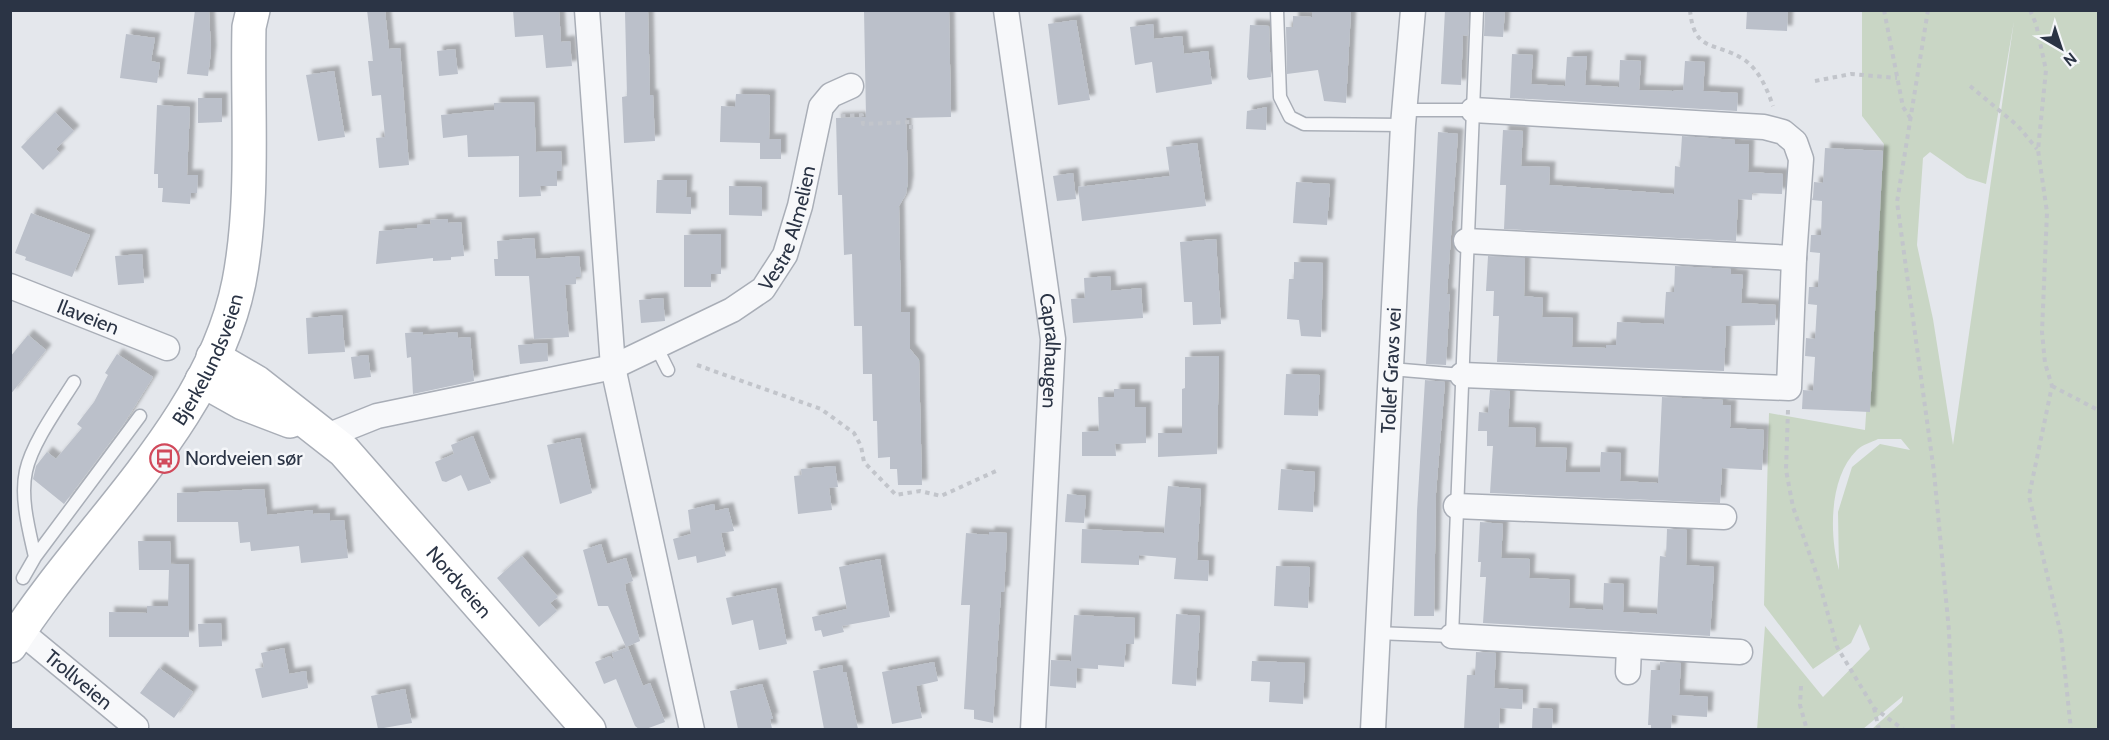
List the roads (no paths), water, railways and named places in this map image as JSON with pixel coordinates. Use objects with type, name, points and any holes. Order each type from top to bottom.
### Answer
[{"type":"main road","name":"Bjerkelundsveien","points":[[15,638],[147,463],[208,368],[233,303],[244,248],[248,202],[247,90],[249,27],[253,10]]},
{"type":"main road","name":"Bjerkelundsveien","points":[[247,90],[272,10]]},
{"type":"main road","name":"Nordveien","points":[[208,368],[243,403],[327,436],[351,459],[589,729]]},
{"type":"street","points":[[587,10],[613,366],[692,729]]},
{"type":"street","name":"Capralhaugen","points":[[1006,10],[1053,339],[1033,729]]},
{"type":"street","name":"Tollef Gravs vei","points":[[1373,729],[1390,369],[1404,118],[1413,10]]},
{"type":"street","name":"Vestre Almelien","points":[[327,436],[377,417],[613,366],[732,310],[763,290],[785,255],[800,206],[821,107],[831,95],[851,86]]},
{"type":"street","points":[[1462,375],[1789,388],[1794,258],[1801,159],[1795,142],[1783,132],[1764,127],[1473,110]]},
{"type":"street","points":[[1466,241],[1794,258]]},
{"type":"street","name":"Ilaveien","points":[[10,286],[167,348]]},
{"type":"street","points":[[1456,506],[1724,517]]},
{"type":"street","points":[[1452,636],[1740,652]]},
{"type":"street","name":"Trollveien","points":[[15,638],[137,729]]},
{"type":"street","points":[[1628,672],[1629,646]]},
{"type":"lane","points":[[1277,10],[1280,97],[1290,117],[1304,124],[1404,118],[1473,110]]},
{"type":"lane","points":[[1376,633],[1452,636],[1466,241],[1478,10]]},
{"type":"lane","points":[[656,346],[668,370]]},
{"type":"lane","points":[[1390,369],[1462,375]]},
{"type":"lane","points":[[35,557],[25,508],[26,470],[47,424],[74,382]]},
{"type":"lane","points":[[23,578],[35,557],[140,416]]},
{"type":"place","name":"Nordveien sør","points":[[164,458]]}]
